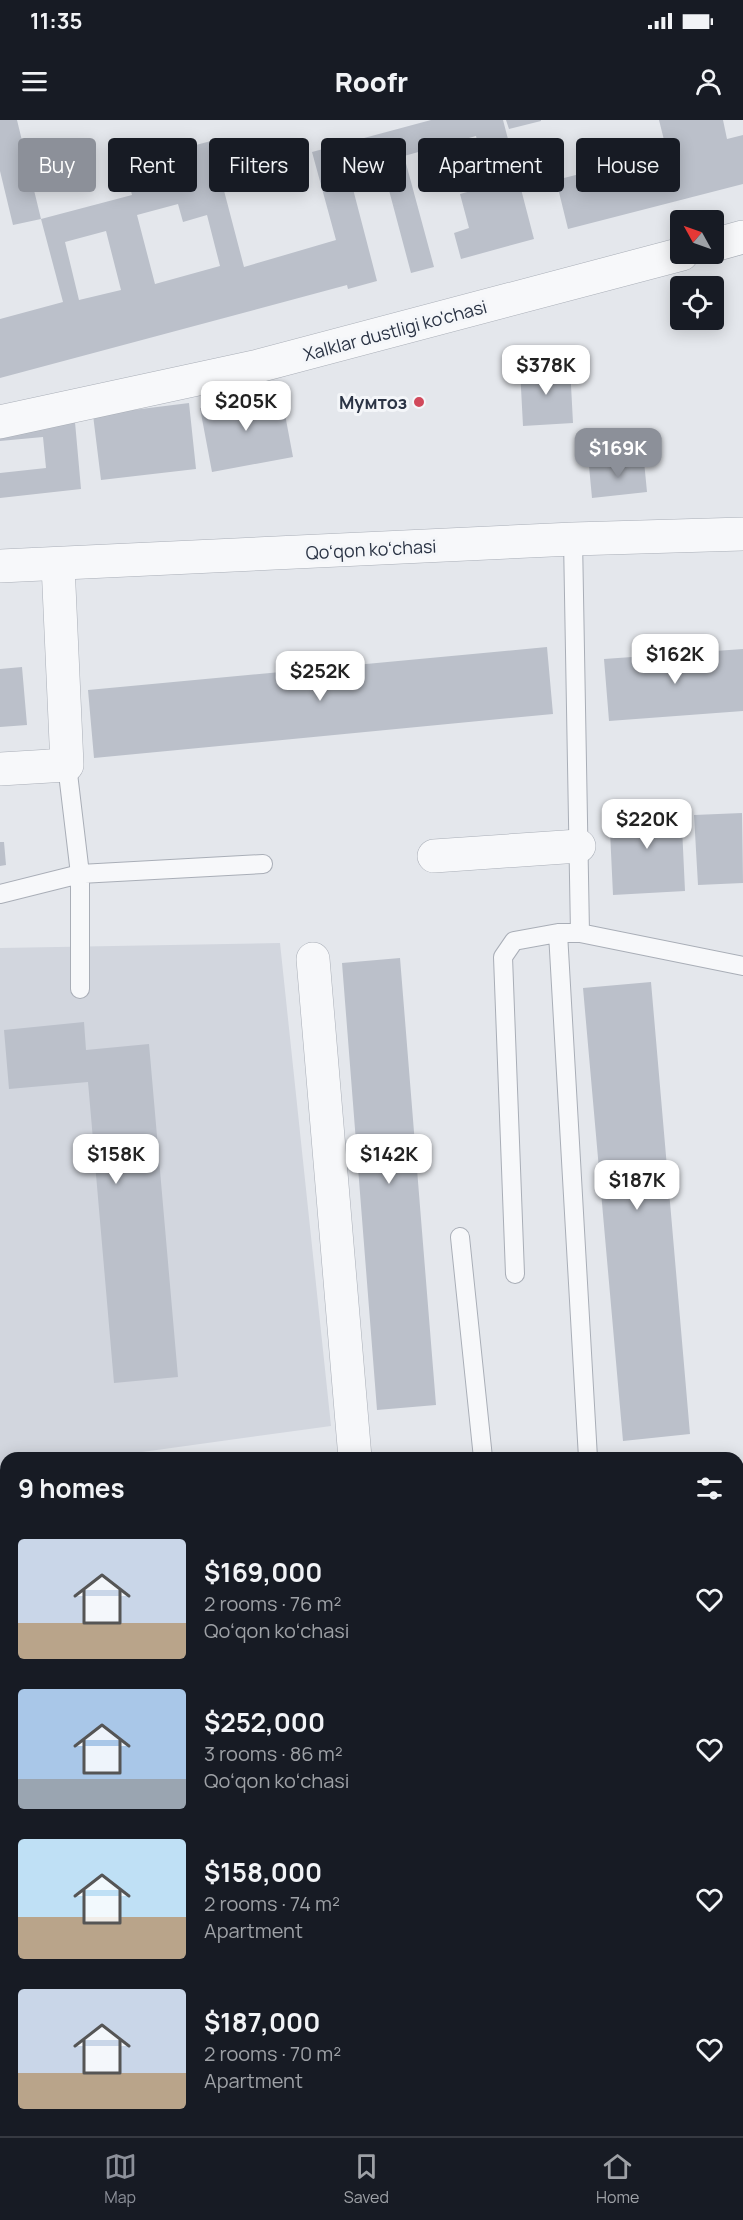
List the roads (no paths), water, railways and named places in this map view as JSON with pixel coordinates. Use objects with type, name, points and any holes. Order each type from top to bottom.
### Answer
[{"type":"street","points":[[724,242],[743,237]]},
{"type":"street","name":"Xalklar dustligi ko'chasi","points":[[0,422],[258,366],[670,257]]},
{"type":"street","name":"Qoʻqon koʻchasi","points":[[0,566],[573,539],[743,534]]},
{"type":"street","points":[[0,769],[67,765],[58,564]]},
{"type":"street","points":[[434,856],[579,846]]},
{"type":"street","points":[[313,959],[354,1452]]},
{"type":"lane","points":[[573,539],[580,933]]},
{"type":"lane","points":[[67,765],[80,874],[80,989]]},
{"type":"lane","points":[[0,894],[80,874],[263,864]]},
{"type":"lane","points":[[558,933],[588,1452]]},
{"type":"lane","points":[[514,1274],[502,957],[514,941],[558,933],[580,933],[743,966]]},
{"type":"lane","points":[[460,1237],[482,1452]]},
{"type":"place","name":"Mумтоз","points":[[419,402]]}]
